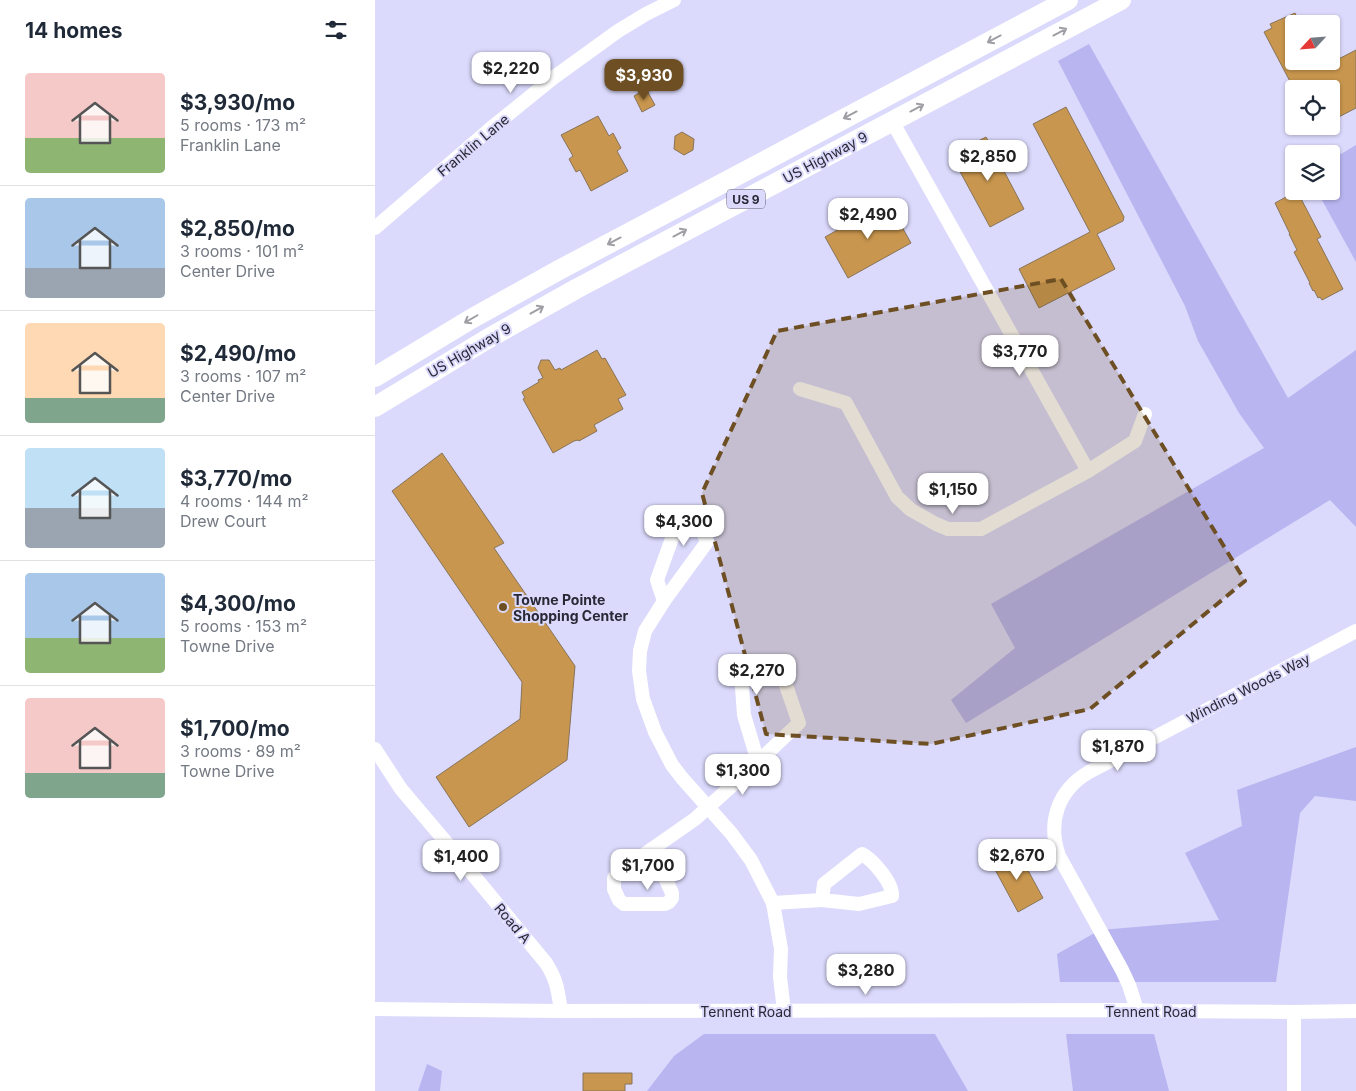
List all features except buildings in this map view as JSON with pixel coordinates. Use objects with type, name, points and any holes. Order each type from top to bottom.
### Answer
[{"type":"highway","name":"US Highway 9","points":[[375,377],[471,319],[559,270],[1068,0]]},
{"type":"highway","name":"US Highway 9","points":[[375,407],[489,338],[576,289],[1121,0]]},
{"type":"street","name":"Franklin Lane","points":[[375,228],[490,129],[553,78],[618,31],[674,0]]},
{"type":"street","points":[[892,121],[1088,471]]},
{"type":"street","points":[[799,389],[846,403],[897,497],[911,510],[947,529],[981,529],[1088,471],[1135,440],[1145,414]]},
{"type":"street","points":[[664,601],[657,580],[679,519],[686,515],[697,522],[707,542],[664,601],[645,631],[640,651],[639,671],[643,699],[655,732],[672,765],[731,833],[751,860],[773,903],[781,950],[780,977],[784,1011]]},
{"type":"street","name":"Winding Woods Way","points":[[1137,1010],[1129,984],[1055,846],[1053,834],[1054,820],[1061,799],[1074,782],[1089,772],[1356,631]]},
{"type":"street","points":[[652,850],[672,893],[672,898],[669,902],[661,905],[624,904],[619,900],[614,889],[614,878],[620,872],[695,819],[758,762],[799,723],[783,677],[757,667],[751,667],[741,673],[744,715],[758,762]]},
{"type":"street","name":"Road A","points":[[375,749],[401,789],[546,963],[557,986],[561,1011]]},
{"type":"street","points":[[773,903],[822,900],[859,904],[892,896],[892,893],[883,874],[862,854],[824,884],[822,900]]},
{"type":"street","name":"Tennent Road","points":[[375,1010],[1356,1011]]},
{"type":"street","points":[[1294,1012],[1294,1091]]},
{"type":"highlighted area","points":[[1061,279],[1245,581],[1090,709],[931,744],[766,734],[702,493],[777,331]]},
{"type":"shaded area","points":[[1089,44],[1288,398],[1356,350],[1356,527],[1330,500],[966,723],[951,700],[1015,648],[991,604],[1264,448],[1239,413],[1198,341],[1185,306],[1058,61]]},
{"type":"shaded area","points":[[1356,145],[1356,262],[1322,200],[1340,200],[1340,155]]},
{"type":"shaded area","points":[[1356,747],[1356,801],[1315,796],[1300,813],[1276,982],[1060,982],[1057,954],[1100,930],[1219,920],[1185,853],[1242,826],[1237,790]]},
{"type":"shaded area","points":[[704,1034],[935,1034],[968,1091],[647,1091],[674,1056]]},
{"type":"shaded area","points":[[1066,1034],[1154,1034],[1169,1091],[1073,1091]]},
{"type":"shaded area","points":[[427,1064],[442,1071],[440,1091],[418,1091]]},
{"type":"place","name":"Towne Pointe Shopping Center","points":[[503,607]]}]
